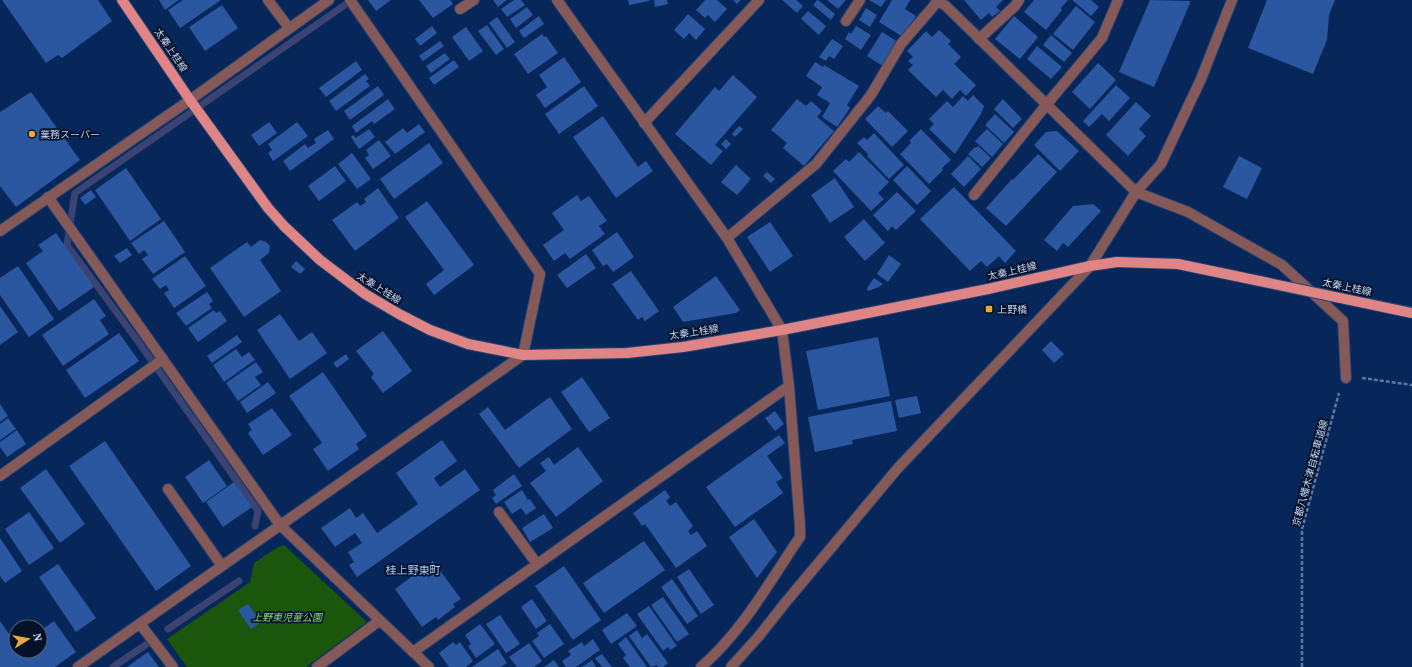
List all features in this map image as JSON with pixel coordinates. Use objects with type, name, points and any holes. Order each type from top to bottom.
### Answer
[{"type":"main road","name":"太秦上桂線","points":[[122,0],[190,100],[268,208],[301,243],[337,274],[365,294],[430,330],[468,344],[523,355],[627,353],[683,347],[782,330],[988,289],[1090,266],[1117,262],[1178,264],[1412,313]]},
{"type":"street","points":[[268,0],[289,28]]},
{"type":"street","points":[[0,231],[190,100],[329,0]]},
{"type":"street","points":[[78,667],[523,355],[540,274],[350,0]]},
{"type":"street","points":[[460,9],[474,0]]},
{"type":"street","points":[[557,0],[727,238],[782,330],[790,386],[800,537],[749,614],[713,657],[701,667]]},
{"type":"street","points":[[644,123],[759,0]]},
{"type":"street","points":[[846,21],[860,0]]},
{"type":"street","points":[[979,39],[1015,6],[1019,0]]},
{"type":"street","points":[[974,195],[1102,38],[1118,0]]},
{"type":"street","points":[[731,667],[759,636],[898,468],[1090,266],[1136,192],[1161,164],[1200,78],[1232,0]]},
{"type":"street","points":[[727,238],[816,164],[871,95],[901,44],[937,1],[946,6],[1136,192],[1188,212],[1282,265],[1343,321],[1346,378]]},
{"type":"street","points":[[48,197],[280,525],[429,667]]},
{"type":"street","points":[[1,473],[163,359]]},
{"type":"street","points":[[413,652],[790,386]]},
{"type":"street","points":[[168,489],[222,566]]},
{"type":"street","points":[[499,512],[537,564]]},
{"type":"street","points":[[317,667],[379,620]]},
{"type":"street","points":[[140,624],[173,667]]},
{"type":"path","points":[[1346,378],[1364,378],[1412,385]]},
{"type":"path","name":"京都八幡木津自転車道線","points":[[1302,667],[1302,529],[1343,380],[1346,378]]},
{"type":"green space","name":"上野東児童公園","points":[[284,545],[367,622],[306,667],[187,667],[167,639],[250,582],[254,563],[278,547]]},
{"type":"building","points":[[2,0],[98,0],[112,21],[62,58],[58,55],[46,63]]},
{"type":"building","points":[[159,0],[179,0],[165,10]]},
{"type":"building","points":[[183,0],[221,0],[180,28],[168,10]]},
{"type":"building","points":[[368,0],[391,0],[376,11]]},
{"type":"building","points":[[419,0],[450,0],[453,4],[433,18]]},
{"type":"building","points":[[493,0],[507,0],[498,7]]},
{"type":"building","points":[[514,0],[521,0],[525,5],[507,17],[501,9]]},
{"type":"building","points":[[628,0],[649,0],[649,1],[629,5]]},
{"type":"building","points":[[654,0],[667,0],[668,4],[655,7]]},
{"type":"building","points":[[705,0],[717,0],[727,9],[715,22],[708,15],[705,18],[696,10]]},
{"type":"building","points":[[733,0],[741,0],[737,4]]},
{"type":"building","points":[[782,0],[796,0],[803,6],[797,13]]},
{"type":"building","points":[[817,0],[835,14],[831,20],[813,5]]},
{"type":"building","points":[[827,0],[846,0],[838,9]]},
{"type":"building","points":[[869,0],[886,0],[881,7]]},
{"type":"building","points":[[892,0],[910,0],[905,9],[916,16],[903,37],[879,22]]},
{"type":"building","points":[[964,0],[1003,0],[996,7],[1000,11],[992,17],[989,13],[981,20]]},
{"type":"building","points":[[1034,0],[1068,0],[1046,30],[1024,12]]},
{"type":"building","points":[[1072,0],[1091,0],[1099,7],[1091,16]]},
{"type":"building","points":[[1150,0],[1191,1],[1154,87],[1119,72]]},
{"type":"building","points":[[1267,0],[1335,0],[1329,15],[1327,40],[1313,74],[1248,48]]},
{"type":"building","points":[[222,5],[238,28],[205,51],[189,27]]},
{"type":"building","points":[[1076,6],[1095,22],[1073,50],[1053,34]]},
{"type":"building","points":[[527,7],[533,15],[516,28],[510,19]]},
{"type":"building","points":[[866,8],[877,15],[870,27],[859,20]]},
{"type":"building","points":[[808,11],[826,26],[819,35],[801,19]]},
{"type":"building","points":[[688,14],[705,29],[696,40],[689,33],[684,39],[674,30]]},
{"type":"building","points":[[539,16],[544,24],[524,38],[519,31]]},
{"type":"building","points":[[1014,16],[1038,37],[1020,59],[995,39]]},
{"type":"building","points":[[497,17],[515,42],[507,48],[489,23]]},
{"type":"building","points":[[487,25],[504,49],[496,55],[478,31]]},
{"type":"building","points":[[432,26],[437,33],[420,46],[415,39]]},
{"type":"building","points":[[856,26],[871,35],[861,50],[845,39],[849,32],[851,34]]},
{"type":"building","points":[[466,27],[483,51],[469,61],[452,37]]},
{"type":"building","points":[[939,30],[951,41],[948,44],[961,57],[954,64],[976,85],[966,96],[960,90],[952,99],[943,90],[936,97],[908,70],[913,65],[908,61],[913,57],[907,51],[926,31],[932,37]]},
{"type":"building","points":[[882,32],[898,42],[883,66],[867,56]]},
{"type":"building","points":[[542,34],[544,37],[546,36],[558,53],[528,74],[514,54]]},
{"type":"building","points":[[1051,35],[1072,53],[1064,62],[1043,45]]},
{"type":"building","points":[[832,39],[843,46],[834,59],[829,56],[826,61],[819,57]]},
{"type":"building","points":[[440,41],[444,46],[423,61],[419,56]]},
{"type":"building","points":[[1037,46],[1062,67],[1051,79],[1027,59]]},
{"type":"building","points":[[445,53],[450,59],[431,73],[426,66]]},
{"type":"building","points":[[564,57],[581,82],[545,108],[536,95],[547,87],[539,75]]},
{"type":"building","points":[[454,60],[459,67],[434,85],[429,78]]},
{"type":"building","points":[[356,61],[362,70],[326,97],[319,88]]},
{"type":"building","points":[[815,62],[823,67],[824,65],[859,86],[847,105],[850,108],[837,127],[822,117],[830,103],[817,95],[822,87],[806,76]]},
{"type":"building","points":[[1098,63],[1116,80],[1090,109],[1072,92]]},
{"type":"building","points":[[365,74],[369,79],[366,81],[370,86],[336,111],[329,101]]},
{"type":"building","points":[[733,75],[757,97],[715,145],[723,151],[711,165],[675,134],[715,87],[719,91]]},
{"type":"building","points":[[1116,85],[1130,98],[1109,121],[1102,114],[1089,127],[1083,121]]},
{"type":"building","points":[[378,86],[384,95],[350,120],[344,111]]},
{"type":"building","points":[[584,86],[598,106],[559,134],[545,114]]},
{"type":"building","name":"業務スーパー","points":[[31,92],[80,160],[16,207],[0,186],[0,112]]},
{"type":"building","points":[[973,95],[984,106],[981,114],[955,154],[929,129],[934,124],[929,119],[947,101],[953,107],[963,96],[968,101]]},
{"type":"building","points":[[388,99],[395,109],[374,124],[372,121],[356,133],[352,126]]},
{"type":"building","points":[[797,99],[806,106],[811,101],[822,111],[817,117],[834,131],[804,166],[783,148],[787,143],[771,130]]},
{"type":"building","points":[[1003,99],[1022,119],[1013,128],[994,109]]},
{"type":"building","points":[[1136,102],[1151,116],[1139,129],[1146,136],[1128,156],[1106,135]]},
{"type":"building","points":[[878,106],[886,113],[888,111],[908,131],[892,147],[865,119]]},
{"type":"building","points":[[995,114],[1014,132],[1004,143],[985,125]]},
{"type":"building","points":[[603,116],[638,167],[646,161],[653,171],[616,198],[573,137]]},
{"type":"building","points":[[269,122],[277,133],[259,146],[251,135]]},
{"type":"building","points":[[297,122],[308,136],[273,161],[268,153],[272,150],[268,144]]},
{"type":"building","points":[[419,124],[425,132],[395,154],[385,142],[403,128],[407,133]]},
{"type":"building","points":[[739,126],[743,129],[735,137],[732,134]]},
{"type":"building","points":[[369,129],[375,137],[359,149],[351,137],[353,135],[356,138]]},
{"type":"building","points":[[921,129],[951,160],[942,168],[943,170],[929,184],[900,154],[911,143],[909,141]]},
{"type":"building","points":[[987,129],[1003,144],[992,157],[975,141]]},
{"type":"building","points":[[328,130],[334,139],[290,171],[283,161],[305,144],[308,148],[316,143],[314,139]]},
{"type":"building","points":[[1057,131],[1079,151],[1060,171],[1034,145],[1046,132]]},
{"type":"building","points":[[874,133],[904,165],[889,179],[857,143],[864,137],[867,140]]},
{"type":"building","points":[[726,139],[731,144],[726,149],[721,144]]},
{"type":"building","points":[[379,140],[391,156],[373,169],[365,158],[369,155],[366,150]]},
{"type":"building","points":[[429,143],[443,163],[394,199],[380,179]]},
{"type":"building","points":[[978,146],[991,158],[982,167],[968,154]]},
{"type":"building","points":[[859,152],[889,182],[878,193],[884,199],[871,211],[833,171],[846,159],[849,162]]},
{"type":"building","points":[[352,153],[371,179],[357,189],[338,164]]},
{"type":"building","points":[[1038,154],[1057,172],[1006,226],[986,208],[1012,179],[1013,180]]},
{"type":"building","points":[[968,156],[981,169],[964,187],[951,174]]},
{"type":"building","points":[[1239,156],[1262,168],[1247,199],[1223,187]]},
{"type":"building","points":[[736,165],[751,179],[737,195],[721,182]]},
{"type":"building","points":[[335,166],[346,181],[319,201],[308,186]]},
{"type":"building","points":[[907,166],[931,191],[917,205],[893,180]]},
{"type":"building","points":[[126,168],[161,219],[130,241],[95,190]]},
{"type":"building","points":[[767,172],[775,179],[771,183],[763,176]]},
{"type":"building","points":[[835,178],[854,207],[830,223],[811,195]]},
{"type":"building","points":[[954,187],[1016,251],[1005,263],[999,256],[987,267],[981,261],[970,271],[920,219]]},
{"type":"building","points":[[378,188],[399,218],[355,251],[332,220],[357,202],[360,206],[366,202],[364,199]]},
{"type":"building","points":[[91,190],[96,197],[85,205],[80,198]]},
{"type":"building","points":[[897,192],[916,211],[896,230],[892,226],[888,231],[873,215]]},
{"type":"building","points":[[577,195],[581,201],[589,196],[607,221],[599,226],[605,234],[570,259],[565,253],[554,261],[543,245],[564,230],[552,213]]},
{"type":"building","points":[[427,201],[474,265],[434,295],[426,284],[444,270],[405,217]]},
{"type":"building","points":[[1093,204],[1101,211],[1068,247],[1063,243],[1057,251],[1044,240],[1073,206]]},
{"type":"building","points":[[864,219],[885,243],[865,261],[844,237]]},
{"type":"building","points":[[164,221],[185,252],[153,274],[142,259],[148,255],[144,250],[139,254],[131,243]]},
{"type":"building","points":[[770,222],[793,256],[770,272],[747,237]]},
{"type":"building","points":[[617,232],[634,257],[613,272],[607,264],[603,266],[592,250]]},
{"type":"building","points":[[56,233],[94,287],[59,311],[26,263],[43,251],[38,245]]},
{"type":"building","points":[[260,240],[266,242],[270,246],[269,253],[260,260],[281,291],[244,317],[210,268],[247,242],[251,247]]},
{"type":"building","points":[[127,248],[132,255],[120,263],[114,256]]},
{"type":"building","points":[[586,254],[596,268],[567,288],[557,275]]},
{"type":"building","points":[[889,255],[901,264],[888,282],[877,274]]},
{"type":"building","points":[[185,256],[206,286],[174,308],[164,293],[169,290],[166,285],[160,289],[152,279]]},
{"type":"building","points":[[296,261],[305,269],[300,274],[291,267]]},
{"type":"building","points":[[18,266],[54,319],[29,337],[0,295],[0,278]]},
{"type":"building","points":[[631,271],[659,311],[645,321],[642,317],[638,320],[612,284]]},
{"type":"building","points":[[716,276],[740,310],[736,313],[683,322],[673,307]]},
{"type":"building","points":[[874,278],[883,284],[868,291],[867,288]]},
{"type":"building","points":[[207,292],[213,301],[209,304],[212,308],[186,326],[176,313]]},
{"type":"building","points":[[94,299],[106,316],[100,320],[109,334],[63,366],[42,335]]},
{"type":"building","points":[[0,306],[18,332],[0,345]]},
{"type":"building","points":[[214,310],[216,313],[220,311],[227,321],[198,342],[188,328]]},
{"type":"building","points":[[280,314],[299,341],[312,332],[327,353],[290,379],[257,330]]},
{"type":"building","points":[[383,331],[412,371],[383,393],[371,377],[374,374],[356,351]]},
{"type":"building","points":[[119,333],[139,361],[85,398],[66,370]]},
{"type":"building","points":[[237,335],[242,342],[212,363],[207,356]]},
{"type":"building","points":[[878,337],[890,396],[818,410],[806,351]]},
{"type":"building","points":[[1051,341],[1064,354],[1054,363],[1042,350]]},
{"type":"building","points":[[236,349],[242,357],[249,352],[255,360],[224,382],[213,365]]},
{"type":"building","points":[[346,354],[349,359],[337,368],[333,363]]},
{"type":"building","points":[[256,362],[263,372],[255,377],[261,385],[238,401],[226,383]]},
{"type":"building","points":[[323,372],[367,436],[356,444],[359,449],[328,471],[313,449],[322,443],[289,396]]},
{"type":"building","points":[[582,377],[610,418],[589,432],[561,392]]},
{"type":"building","points":[[268,382],[276,393],[247,413],[240,402]]},
{"type":"building","points":[[917,396],[921,413],[899,418],[895,400]]},
{"type":"building","points":[[550,397],[572,429],[519,468],[479,414],[488,407],[505,430]]},
{"type":"building","points":[[891,401],[897,431],[852,440],[853,444],[815,452],[808,417]]},
{"type":"building","points":[[0,404],[8,416],[0,422]]},
{"type":"building","points":[[272,408],[292,435],[263,455],[248,433],[252,430],[248,424]]},
{"type":"building","points":[[775,411],[784,424],[775,431],[765,418]]},
{"type":"building","points":[[8,418],[16,429],[0,440],[0,424]]},
{"type":"building","points":[[17,430],[26,444],[7,457],[0,447],[0,442]]},
{"type":"building","points":[[779,435],[785,443],[767,456],[783,478],[776,482],[783,493],[735,527],[706,487]]},
{"type":"building","points":[[442,440],[457,461],[434,478],[440,487],[465,469],[480,490],[357,577],[349,565],[354,562],[348,552],[362,543],[355,533],[335,547],[321,528],[350,508],[356,518],[363,513],[377,533],[418,504],[396,473]]},
{"type":"building","points":[[105,441],[191,566],[156,591],[69,466]]},
{"type":"building","points":[[578,447],[603,481],[556,517],[530,483],[546,471],[540,463],[549,457],[554,465]]},
{"type":"building","points":[[209,460],[227,486],[203,503],[185,477]]},
{"type":"building","points":[[46,469],[85,524],[60,543],[20,488]]},
{"type":"building","points":[[514,474],[522,486],[496,504],[492,498],[496,495],[493,490]]},
{"type":"building","points":[[234,482],[252,507],[223,527],[206,502]]},
{"type":"building","points":[[522,490],[528,500],[530,499],[536,508],[526,515],[521,508],[512,514],[504,502]]},
{"type":"building","points":[[665,490],[670,497],[666,501],[670,506],[676,502],[693,526],[688,531],[691,535],[697,531],[707,546],[676,568],[645,524],[642,526],[633,513]]},
{"type":"building","points":[[29,512],[54,548],[29,565],[5,529]]},
{"type":"building","points":[[544,514],[553,528],[530,542],[522,528]]},
{"type":"building","points":[[754,519],[777,552],[757,578],[729,537]]},
{"type":"building","points":[[0,538],[22,571],[5,583],[0,576]]},
{"type":"building","points":[[644,541],[665,570],[604,613],[583,583]]},
{"type":"building","points":[[433,561],[461,599],[453,604],[455,607],[438,620],[436,617],[422,627],[395,589]]},
{"type":"building","points":[[58,564],[96,618],[76,632],[39,577]]},
{"type":"building","points":[[564,566],[601,620],[573,640],[535,586]]},
{"type":"building","points":[[689,569],[714,605],[701,614],[677,577]]},
{"type":"building","points":[[672,579],[698,616],[687,624],[661,587]]},
{"type":"building","points":[[663,597],[689,634],[677,642],[651,605]]},
{"type":"building","points":[[532,599],[547,621],[536,629],[521,607]]},
{"type":"building","points":[[248,604],[261,622],[251,629],[238,610]]},
{"type":"building","points":[[649,606],[677,646],[670,650],[668,647],[663,651],[637,614]]},
{"type":"building","points":[[627,613],[637,626],[611,644],[602,630]]},
{"type":"building","points":[[500,615],[520,644],[506,653],[486,624]]},
{"type":"building","points":[[0,621],[8,632],[8,659],[48,659],[48,625],[54,621],[76,652],[55,667],[0,667]]},
{"type":"building","points":[[480,624],[495,644],[476,658],[468,646],[471,644],[465,635]]},
{"type":"building","points":[[550,624],[564,644],[544,658],[532,641],[539,636],[537,633]]},
{"type":"building","points":[[637,630],[642,638],[647,634],[668,663],[663,667],[658,667],[657,665],[651,667],[629,636]]},
{"type":"building","points":[[626,637],[647,667],[630,667],[623,658],[626,655],[618,644]]},
{"type":"building","points":[[593,639],[600,650],[576,667],[566,667],[562,661],[571,655],[568,651],[582,642],[584,646]]},
{"type":"building","points":[[453,642],[456,645],[460,642],[473,661],[466,667],[449,667],[439,653]]},
{"type":"building","points":[[529,643],[542,661],[534,667],[517,667],[509,657]]},
{"type":"building","points":[[498,649],[507,663],[501,667],[472,667]]},
{"type":"building","points":[[148,652],[159,667],[127,667]]},
{"type":"building","points":[[602,654],[612,667],[602,667],[595,658]]},
{"type":"building","points":[[554,660],[559,667],[544,667]]},
{"type":"building","points":[[592,660],[596,667],[582,667]]},
{"type":"waterway","points":[[255,526],[258,511],[137,340],[67,245],[75,193],[352,0]]},
{"type":"waterway","points":[[168,629],[239,581]]},
{"type":"waterway","points":[[113,667],[147,644]]},
{"type":"place","name":"業務スーパー","points":[[32,134]]},
{"type":"place","name":"上野橋","points":[[989,309]]},
{"type":"district","name":"桂上野東町","points":[[413,570]]}]
